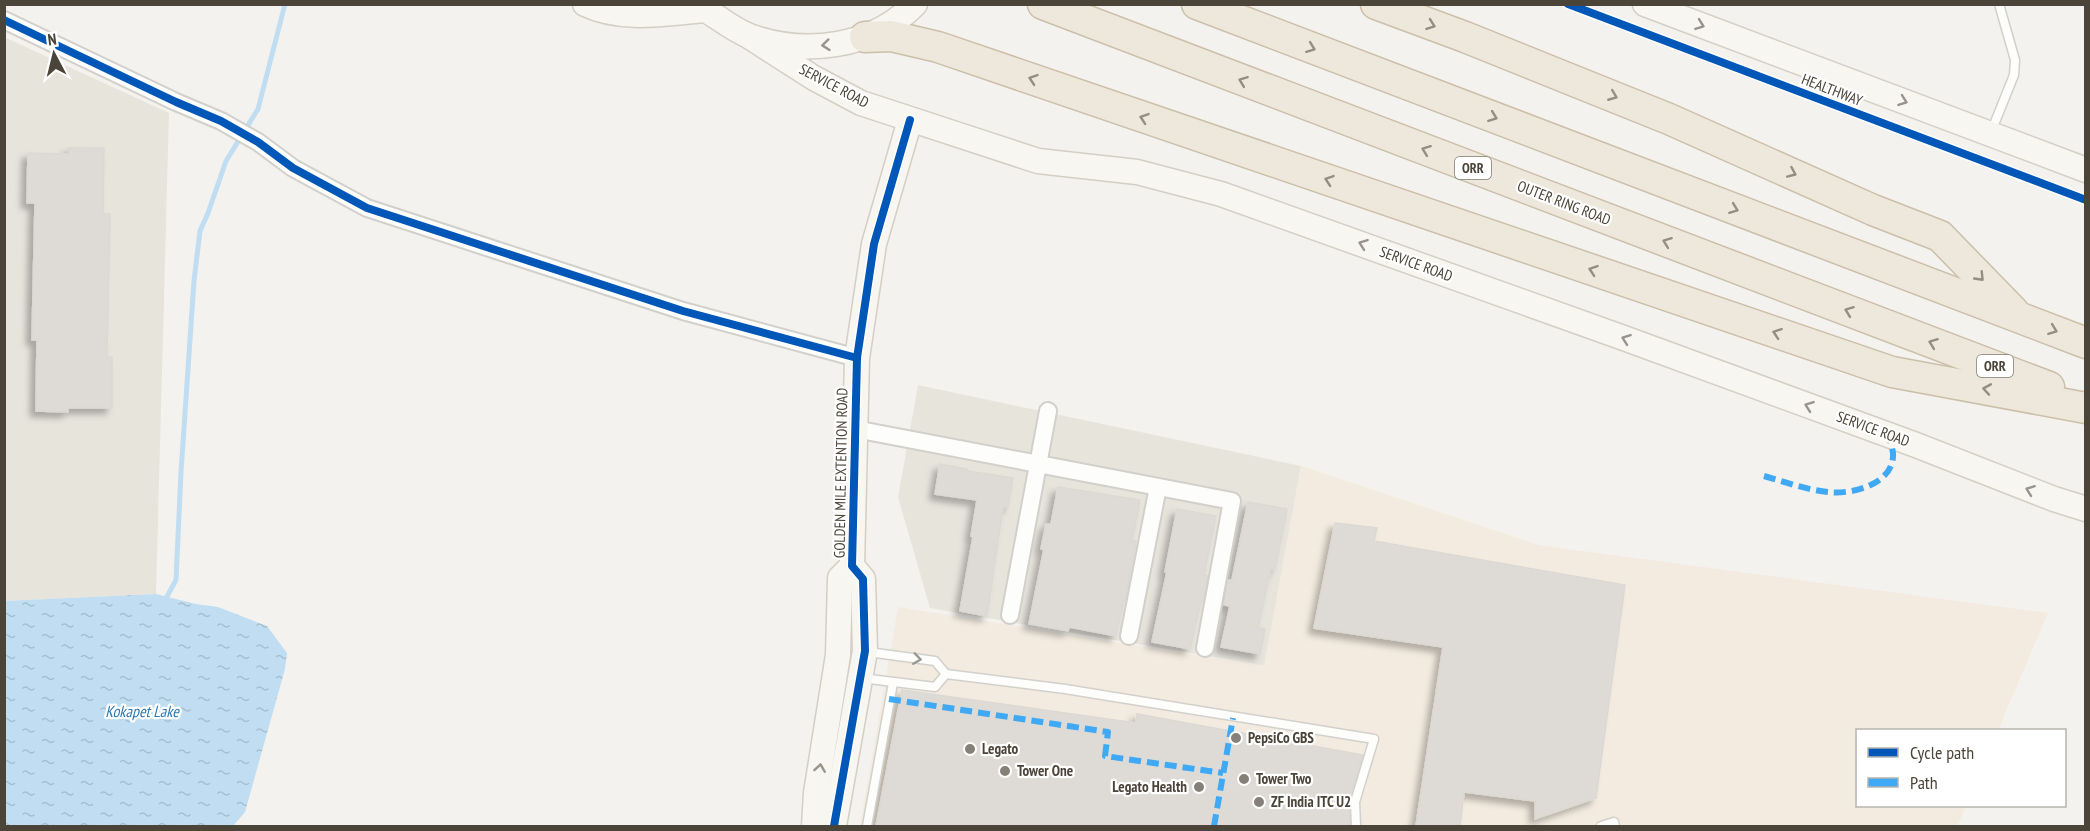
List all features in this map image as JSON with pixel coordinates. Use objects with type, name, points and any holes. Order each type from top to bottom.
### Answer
[{"type":"highway","name":"OUTER RING ROAD","points":[[1043,4],[2085,401]]},
{"type":"highway","points":[[1197,4],[2085,343]]},
{"type":"highway","points":[[1376,4],[1669,119],[1874,210],[1940,236],[2019,318]]},
{"type":"highway","points":[[865,37],[891,36],[938,47],[1893,372],[2085,408]]},
{"type":"main road","points":[[585,4],[596,9],[633,16],[703,7],[747,35],[786,46],[826,47],[865,37],[904,16],[915,4]]},
{"type":"main road","points":[[1645,4],[2085,170]]},
{"type":"main road","name":"SERVICE ROAD","points":[[747,35],[814,78],[851,98],[910,120],[1038,161],[1137,172],[1221,194],[1916,445],[2085,509]]},
{"type":"main road","name":"GOLDEN MILE EXTENTION ROAD","points":[[834,826],[865,651],[863,579],[852,566],[857,358],[874,244],[910,120]]},
{"type":"main road","name":"GOLDEN MILE EXTENTION ROAD","points":[[814,826],[816,793],[838,655],[840,578],[852,566]]},
{"type":"street","points":[[4,20],[221,121],[258,142],[293,168],[367,208],[683,311],[857,358]]},
{"type":"street","points":[[1010,615],[1048,411]]},
{"type":"street","points":[[855,429],[1232,501],[1205,648]]},
{"type":"street","points":[[1129,636],[1158,487]]},
{"type":"lane","points":[[1991,133],[2014,75],[2014,60],[2000,4]]},
{"type":"lane","points":[[865,651],[935,661],[946,674],[1065,689],[1374,740],[1355,802],[1356,826]]},
{"type":"lane","points":[[861,678],[935,687],[946,674]]},
{"type":"lane","points":[[867,826],[893,683]]},
{"type":"lane","points":[[1601,826],[1614,822],[1616,826]]},
{"type":"shaded area","points":[[4,37],[169,113],[156,594],[5,601]]},
{"type":"shaded area","points":[[918,385],[1301,466],[1265,666],[930,608],[898,497]]},
{"type":"shaded area","points":[[1301,466],[1538,545],[2048,613],[1998,729],[1856,729],[1856,807],[1966,807],[1958,825],[860,826],[898,607],[1264,666]]},
{"type":"water","name":"Kokapet Lake","points":[[156,594],[218,607],[267,626],[287,653],[285,669],[245,812],[233,826],[5,826],[5,601]]},
{"type":"building","points":[[69,148],[104,148],[103,214],[110,214],[107,357],[112,357],[112,408],[68,408],[68,412],[36,411],[37,340],[32,340],[35,203],[27,203],[28,153],[69,154]]},
{"type":"building","points":[[940,464],[1013,478],[1008,507],[1003,507],[987,616],[960,611],[977,500],[935,494]]},
{"type":"building","points":[[1058,487],[1140,500],[1132,540],[1136,541],[1116,636],[1069,627],[1068,631],[1029,624],[1044,549],[1041,549],[1046,524],[1051,524]]},
{"type":"building","points":[[1248,502],[1287,509],[1275,569],[1271,568],[1258,628],[1265,629],[1260,654],[1221,647],[1230,606],[1224,605],[1228,580],[1232,580]]},
{"type":"building","points":[[1177,509],[1216,516],[1204,575],[1208,576],[1190,649],[1152,642],[1167,572],[1165,572]]},
{"type":"building","points":[[1335,523],[1377,528],[1374,541],[1625,585],[1596,798],[1535,819],[1535,801],[1464,792],[1460,826],[1416,826],[1443,647],[1314,628]]},
{"type":"building","points":[[902,690],[1136,723],[1137,714],[1363,755],[1349,801],[1350,826],[876,826]]},
{"type":"waterway","points":[[164,602],[176,580],[194,281],[200,231],[226,161],[258,109],[285,4]]},
{"type":"marked path","points":[[1764,476],[1820,491],[1849,492],[1860,489],[1880,480],[1892,464],[1893,453],[1888,435]]},
{"type":"marked path","points":[[889,699],[1108,732],[1105,756],[1223,773]]},
{"type":"marked path","points":[[1214,826],[1233,718]]},
{"type":"cycle path","name":"HEALTHWAY","points":[[1568,4],[2086,200]]},
{"type":"cycle path","points":[[4,20],[221,121],[258,142],[293,168],[367,208],[683,311],[857,358]]},
{"type":"cycle path","points":[[834,826],[865,651],[863,579],[852,566],[857,358],[874,244],[910,120]]},
{"type":"place","name":"PepsiCo GBS","points":[[1236,738]]},
{"type":"place","name":"Legato","points":[[970,749]]},
{"type":"place","name":"Tower One","points":[[1005,771]]},
{"type":"place","name":"Tower Two","points":[[1244,779]]},
{"type":"place","name":"Legato Health","points":[[1199,787]]},
{"type":"place","name":"ZF India ITC U2","points":[[1259,802]]}]
